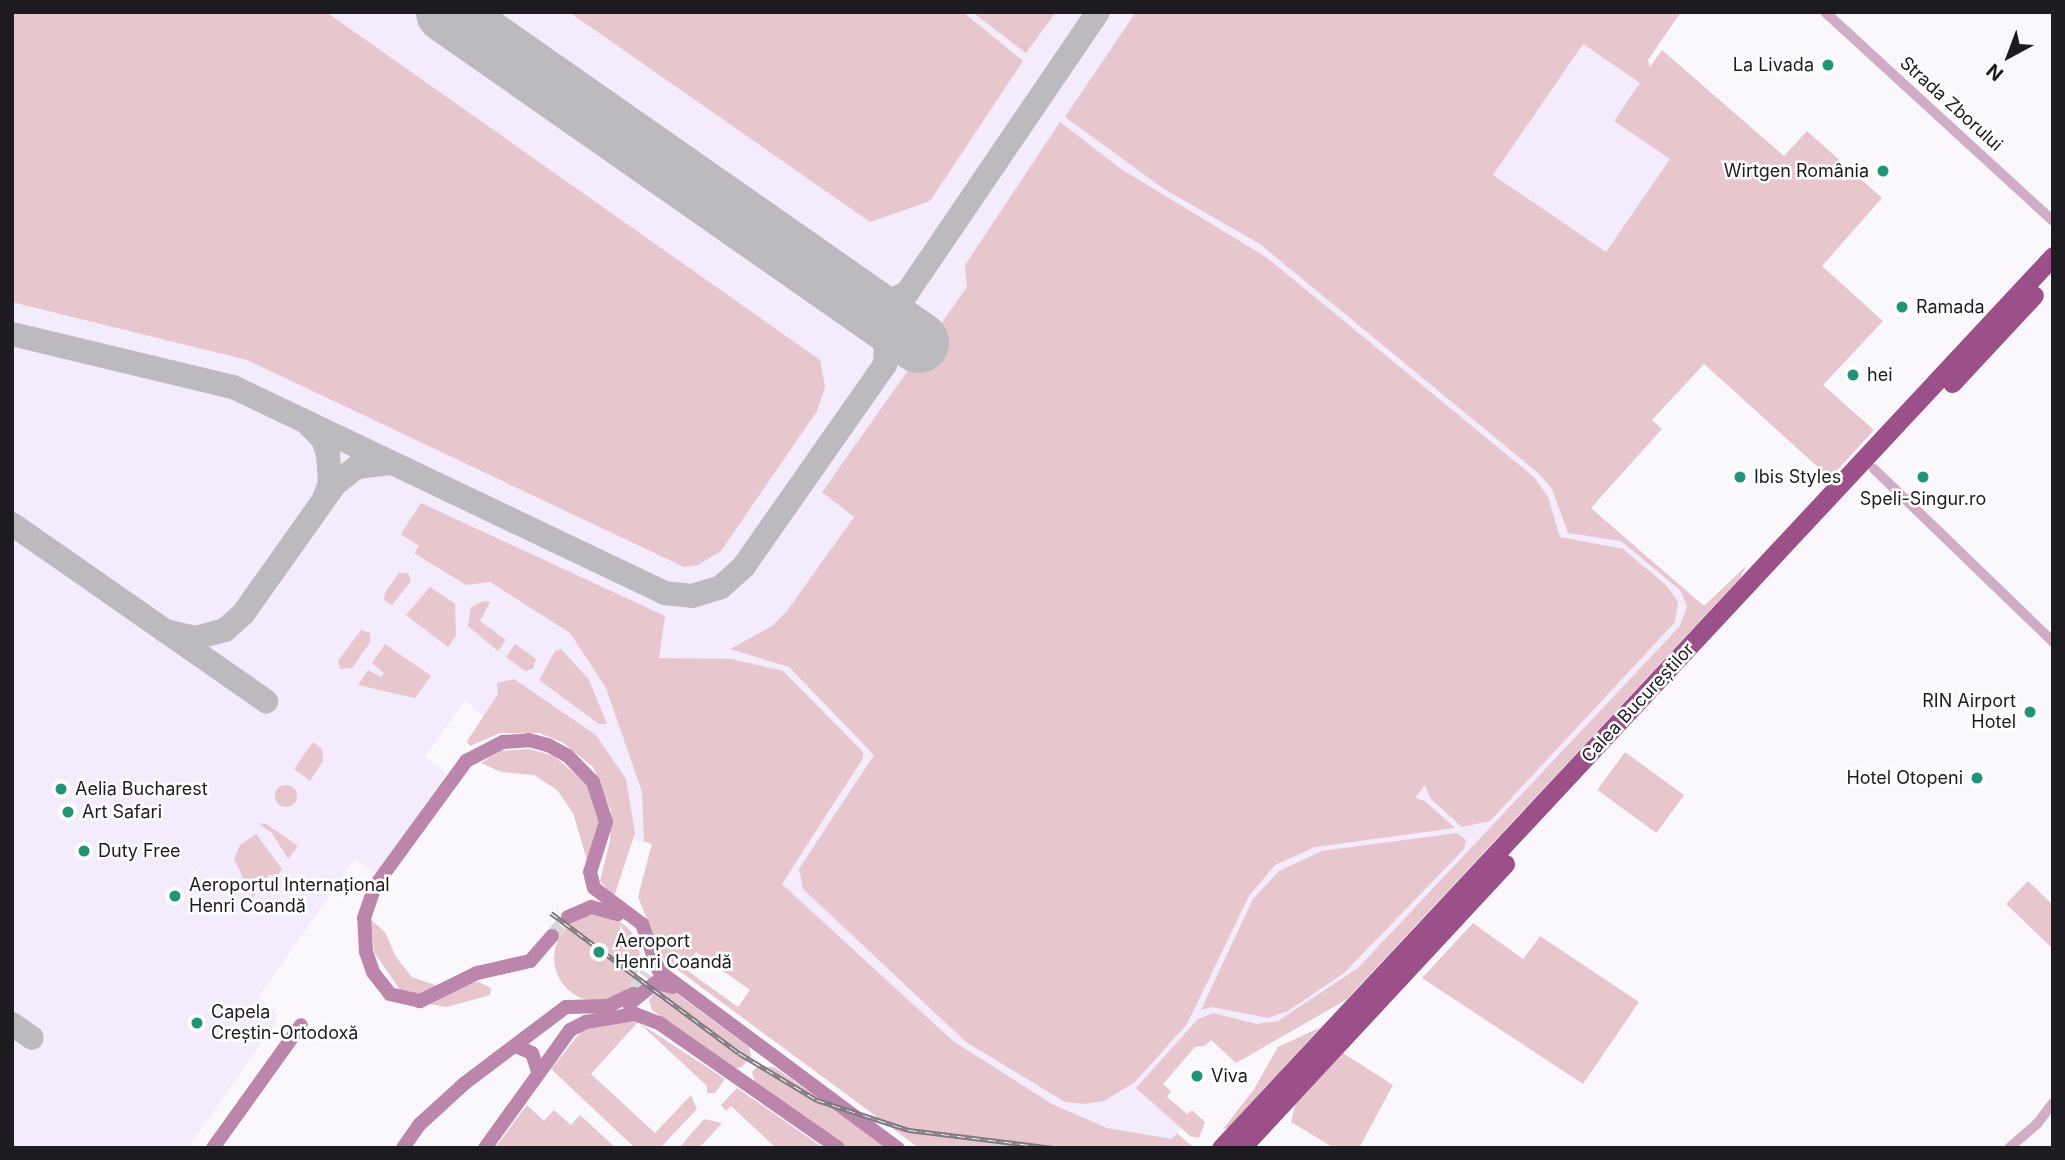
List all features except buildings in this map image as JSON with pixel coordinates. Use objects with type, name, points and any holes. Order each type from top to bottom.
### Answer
[{"type":"highway","name":"Calea Bucureștilor","points":[[1221,1148],[2053,256]]},
{"type":"highway","name":"Calea Bucureștilor","points":[[1241,1148],[2053,275]]},
{"type":"street","name":"Strada Zborului","points":[[1825,12],[2053,220]]},
{"type":"street","points":[[1874,469],[2053,642]]},
{"type":"street","points":[[552,936],[530,961],[477,973],[436,998],[420,1001],[390,994],[373,972],[366,952],[364,918],[370,895],[459,769],[491,746],[530,740],[568,756],[593,782],[606,822],[592,865],[594,888],[642,924],[659,971],[678,989],[897,1148]]},
{"type":"street","points":[[568,916],[599,908],[629,921],[644,942],[647,973]]},
{"type":"street","points":[[554,1017],[616,1010],[654,983],[678,989]]},
{"type":"street","points":[[403,1148],[420,1124],[465,1083],[571,1005],[608,1006],[632,994]]},
{"type":"street","points":[[485,1148],[538,1071],[576,1026],[641,1015],[838,1148]]},
{"type":"street","points":[[213,1148],[301,1025]]},
{"type":"street","points":[[516,1046],[533,1053],[538,1071]]},
{"type":"street","points":[[2009,1148],[2037,1124],[2053,1103]]},
{"type":"street","points":[[225,1107],[230,1125]]},
{"type":"shaded area","points":[[12,12],[1182,12],[1113,122],[1705,606],[1358,978],[1248,1056],[1206,1020],[1141,1091],[1182,1126],[1173,1139],[1107,1128],[1052,1104],[953,1041],[782,884],[639,891],[652,844],[617,837],[618,794],[581,739],[485,718],[465,700],[425,757],[447,773],[377,874],[355,859],[258,998],[278,1014],[276,1022],[188,1148],[12,1148]]},
{"type":"shaded area","points":[[12,12],[326,12],[820,360],[825,387],[817,411],[721,551],[698,565],[684,567],[247,360],[12,302]]},
{"type":"shaded area","points":[[569,12],[963,12],[1023,61],[930,201],[870,222]]},
{"type":"shaded area","points":[[972,12],[1056,12],[1026,53]]},
{"type":"shaded area","points":[[1136,12],[1681,12],[1648,60],[1650,67],[1662,50],[1784,156],[1807,131],[1882,198],[1822,266],[1883,321],[1823,385],[1874,430],[1830,478],[1704,364],[1652,420],[1662,429],[1591,508],[1704,606],[1746,566],[1740,578],[1346,1000],[1236,1063],[1211,1040],[1205,1046],[1195,1047],[1163,1084],[1171,1091],[1167,1097],[1187,1114],[1192,1110],[1205,1122],[1199,1138],[1190,1136],[1136,1088],[1198,1019],[1213,1013],[1257,1024],[1278,1021],[1358,968],[1680,626],[1687,606],[1680,590],[1621,541],[1568,533],[1552,489],[1538,473],[1260,244],[1164,189],[1065,117]],"holes":[[[1583,44],[1640,83],[1614,121],[1670,159],[1606,252],[1493,175]]]},
{"type":"shaded area","points":[[1583,44],[1640,83],[1670,159],[1606,253],[1493,175]]},
{"type":"shaded area","points":[[1060,122],[1121,169],[1266,257],[1534,477],[1548,497],[1560,537],[1623,549],[1667,586],[1678,602],[1675,622],[1490,821],[1462,827],[1430,798],[1425,785],[1415,798],[1425,801],[1455,828],[1315,847],[1275,865],[1249,896],[1187,1024],[1135,1082],[1104,1101],[1085,1104],[1065,1102],[966,1042],[803,889],[799,869],[874,755],[789,667],[730,649],[772,626],[787,611],[854,517],[822,492],[967,287],[965,265]]},
{"type":"shaded area","points":[[421,503],[665,616],[659,658],[731,659],[783,671],[863,752],[863,758],[782,884],[953,1041],[1052,1104],[1107,1128],[1172,1139],[1177,1133],[1192,1146],[919,1148],[663,959],[638,897],[652,844],[644,841],[642,792],[606,688],[570,633],[490,582],[466,585],[414,553],[419,546],[401,534]],"holes":[[[696,952],[750,990],[738,1007],[684,968]]]},
{"type":"shaded area","points":[[399,573],[408,573],[411,581],[392,605],[384,600],[385,593]]},
{"type":"shaded area","points":[[430,587],[455,604],[456,636],[448,647],[406,615]]},
{"type":"shaded area","points":[[484,601],[490,602],[480,621],[506,640],[498,651],[468,626],[471,607]]},
{"type":"shaded area","points":[[361,630],[370,633],[370,642],[352,668],[340,669],[338,661]]},
{"type":"shaded area","points":[[385,644],[431,676],[415,698],[358,685],[368,670],[381,677],[384,673],[372,663]]},
{"type":"shaded area","points":[[515,644],[536,659],[533,669],[525,671],[506,657]]},
{"type":"shaded area","points":[[561,649],[589,680],[607,724],[599,724],[539,680],[555,651]]},
{"type":"shaded area","points":[[514,679],[596,735],[626,779],[635,833],[614,897],[600,881],[610,841],[611,811],[593,767],[562,742],[539,733],[500,733],[470,746],[467,741],[498,694],[497,683]]},
{"type":"shaded area","points":[[313,742],[322,749],[323,761],[310,781],[294,769]]},
{"type":"shaded area","points":[[529,749],[554,756],[590,787],[601,827],[587,860],[573,813],[557,790],[534,775],[501,772],[481,763],[500,751]]},
{"type":"shaded area","points":[[1625,752],[1684,795],[1656,833],[1597,790]]},
{"type":"shaded area","points":[[286,785],[296,792],[297,796],[290,806],[286,807],[276,800],[275,796],[282,786]]},
{"type":"shaded area","points":[[258,823],[266,824],[298,846],[288,859],[272,833]]},
{"type":"shaded area","points":[[1457,833],[1466,840],[1464,849],[1344,973],[1288,1011],[1268,1018],[1212,1007],[1201,1010],[1253,899],[1279,871],[1322,851]]},
{"type":"shaded area","points":[[256,834],[282,869],[276,878],[269,874],[253,898],[234,859],[240,845]]},
{"type":"shaded area","points":[[2028,881],[2053,905],[2053,949],[2006,904]]},
{"type":"shaded area","points":[[597,915],[614,918],[628,927],[637,941],[640,958],[637,975],[628,989],[614,998],[597,1001],[580,998],[566,989],[557,975],[554,958],[557,941],[566,927],[580,918]]},
{"type":"shaded area","points":[[371,920],[385,932],[396,957],[412,977],[438,986],[479,982],[491,988],[490,995],[447,1007],[421,1003],[402,993],[374,952]]},
{"type":"shaded area","points":[[1473,923],[1523,959],[1540,936],[1639,1002],[1583,1084],[1422,978]]},
{"type":"shaded area","points":[[669,988],[749,1047],[751,1056],[742,1067],[732,1069],[652,1010],[649,1001],[656,989]]},
{"type":"shaded area","points":[[631,1020],[638,1022],[591,1074],[655,1133],[691,1095],[697,1109],[660,1148],[635,1148],[551,1069],[583,1029]]},
{"type":"shaded area","points":[[638,1022],[725,1079],[715,1093],[707,1093],[707,1086]]},
{"type":"shaded area","points":[[1321,1027],[1228,1128],[1223,1129],[1254,1089],[1278,1047]]},
{"type":"shaded area","points":[[1343,1053],[1393,1085],[1359,1148],[1334,1148],[1291,1122],[1295,1105]]},
{"type":"shaded area","points":[[757,1067],[774,1067],[890,1148],[848,1148],[755,1082],[752,1072]]},
{"type":"shaded area","points":[[737,1088],[822,1148],[776,1148],[731,1106],[726,1111],[721,1105]]},
{"type":"shaded area","points":[[527,1105],[544,1121],[554,1110],[571,1125],[580,1115],[616,1148],[495,1148]]},
{"type":"shaded area","points":[[704,1119],[722,1123],[699,1148],[679,1148]]},
{"type":"taxiway","points":[[860,302],[883,305],[907,293],[1098,12]]},
{"type":"taxiway","points":[[12,334],[233,387],[664,593],[692,596],[721,587],[744,566],[885,365],[886,328],[860,302]]},
{"type":"taxiway","points":[[309,425],[323,439],[328,454],[330,483],[325,496]]},
{"type":"taxiway","points":[[165,631],[195,638],[225,630],[243,614],[335,484],[357,467],[390,463]]},
{"type":"taxiway","points":[[12,524],[266,701]]},
{"type":"taxiway","points":[[12,1024],[32,1038]]},
{"type":"runway","points":[[446,12],[918,342]]},
{"type":"tunnel","points":[[552,936],[568,917]]},
{"type":"tunnel","points":[[633,994],[647,973]]},
{"type":"railway","points":[[551,913],[739,1053],[817,1100],[909,1130],[1053,1148]]},
{"type":"place","name":"La Livada","points":[[1828,65]]},
{"type":"place","name":"Wirtgen România","points":[[1883,171]]},
{"type":"place","name":"Ramada","points":[[1902,307]]},
{"type":"place","name":"hei","points":[[1853,375]]},
{"type":"place","name":"Ibis Styles","points":[[1740,477]]},
{"type":"place","name":"Speli-Singur.ro","points":[[1923,477]]},
{"type":"place","name":"RIN Airport Hotel","points":[[2030,712]]},
{"type":"place","name":"Hotel Otopeni","points":[[1977,778]]},
{"type":"place","name":"Aelia Bucharest","points":[[61,789]]},
{"type":"place","name":"Art Safari","points":[[68,812]]},
{"type":"place","name":"Duty Free","points":[[84,851]]},
{"type":"place","name":"Aeroportul Internațional Henri Coandă","points":[[175,896]]},
{"type":"place","name":"Aeroport Henri Coandă","points":[[599,952]]},
{"type":"place","name":"Capela Creștin-Ortodoxă","points":[[197,1023]]},
{"type":"place","name":"Viva","points":[[1197,1076]]}]
